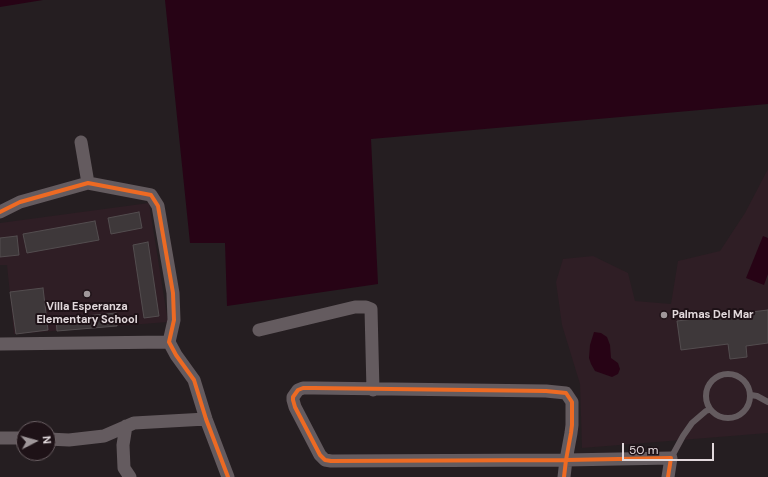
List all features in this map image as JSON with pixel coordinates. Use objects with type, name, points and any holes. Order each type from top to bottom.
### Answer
[{"type":"street","points":[[81,142],[88,183]]},
{"type":"street","points":[[0,212],[20,202],[88,183],[150,195],[158,206],[173,293],[174,320],[169,342],[176,355],[194,380],[206,419],[228,477]]},
{"type":"street","points":[[259,330],[355,307],[366,307],[371,309],[373,390]]},
{"type":"street","points":[[0,344],[169,342]]},
{"type":"street","points":[[564,477],[566,460],[571,433],[572,402],[566,393],[546,391],[303,388],[296,392],[293,400],[295,407],[320,456],[331,462],[566,460],[671,458],[668,477]]},
{"type":"street","points":[[56,439],[69,440],[104,436],[134,423],[206,419]]},
{"type":"street","points":[[126,426],[123,445],[124,468],[130,477]]},
{"type":"street","points":[[0,438],[16,438]]},
{"type":"lane","points":[[731,374],[740,377],[745,381],[749,387],[751,395],[746,410],[737,416],[728,419],[718,417],[709,410],[706,402],[706,390],[711,382],[719,375],[731,374]]},
{"type":"lane","points":[[751,395],[758,396],[768,402]]},
{"type":"lane","points":[[671,458],[683,436],[692,424],[709,410]]},
{"type":"shaded area","points":[[0,0],[43,0],[0,7]]},
{"type":"shaded area","points":[[165,0],[768,0],[768,104],[371,139],[378,284],[227,306],[225,243],[190,243]]},
{"type":"shaded area","name":"Palmas Del Mar","points":[[768,169],[768,433],[582,448],[580,384],[562,325],[556,282],[563,259],[593,256],[628,273],[635,301],[671,304],[678,261],[720,251],[745,213]]},
{"type":"shaded area","name":"Villa Esperanza Elementary School","points":[[149,203],[168,322],[14,334],[7,265],[0,265],[0,223]]},
{"type":"shaded area","points":[[763,236],[768,238],[768,274],[764,285],[746,278]]},
{"type":"shaded area","points":[[594,332],[601,333],[607,337],[610,345],[611,358],[618,363],[620,369],[618,374],[612,377],[595,371],[591,364],[589,358],[590,345]]},
{"type":"building","points":[[139,212],[142,228],[111,234],[108,218]]},
{"type":"building","points":[[95,221],[99,240],[27,253],[23,234]]},
{"type":"building","points":[[17,236],[19,255],[0,257],[0,238]]},
{"type":"building","points":[[148,242],[159,316],[144,318],[133,245]]},
{"type":"building","points":[[43,288],[48,330],[16,334],[10,292]]},
{"type":"building","points":[[768,310],[768,343],[746,346],[747,357],[730,359],[728,344],[681,350],[677,321]]},
{"type":"building","points":[[116,313],[117,326],[57,331],[56,319]]},
{"type":"cycle path","points":[[0,212],[20,202],[88,183],[151,195],[158,206],[173,293],[174,320],[169,342],[176,355],[194,380],[206,419],[228,477]]},
{"type":"cycle path","points":[[564,477],[566,460],[572,425],[572,402],[566,393],[546,391],[303,388],[298,390],[293,397],[295,407],[320,455],[325,460],[566,460],[671,458],[668,477]]},
{"type":"place","name":"Villa Esperanza Elementary School","points":[[87,294]]},
{"type":"place","name":"Palmas Del Mar","points":[[664,315]]}]
